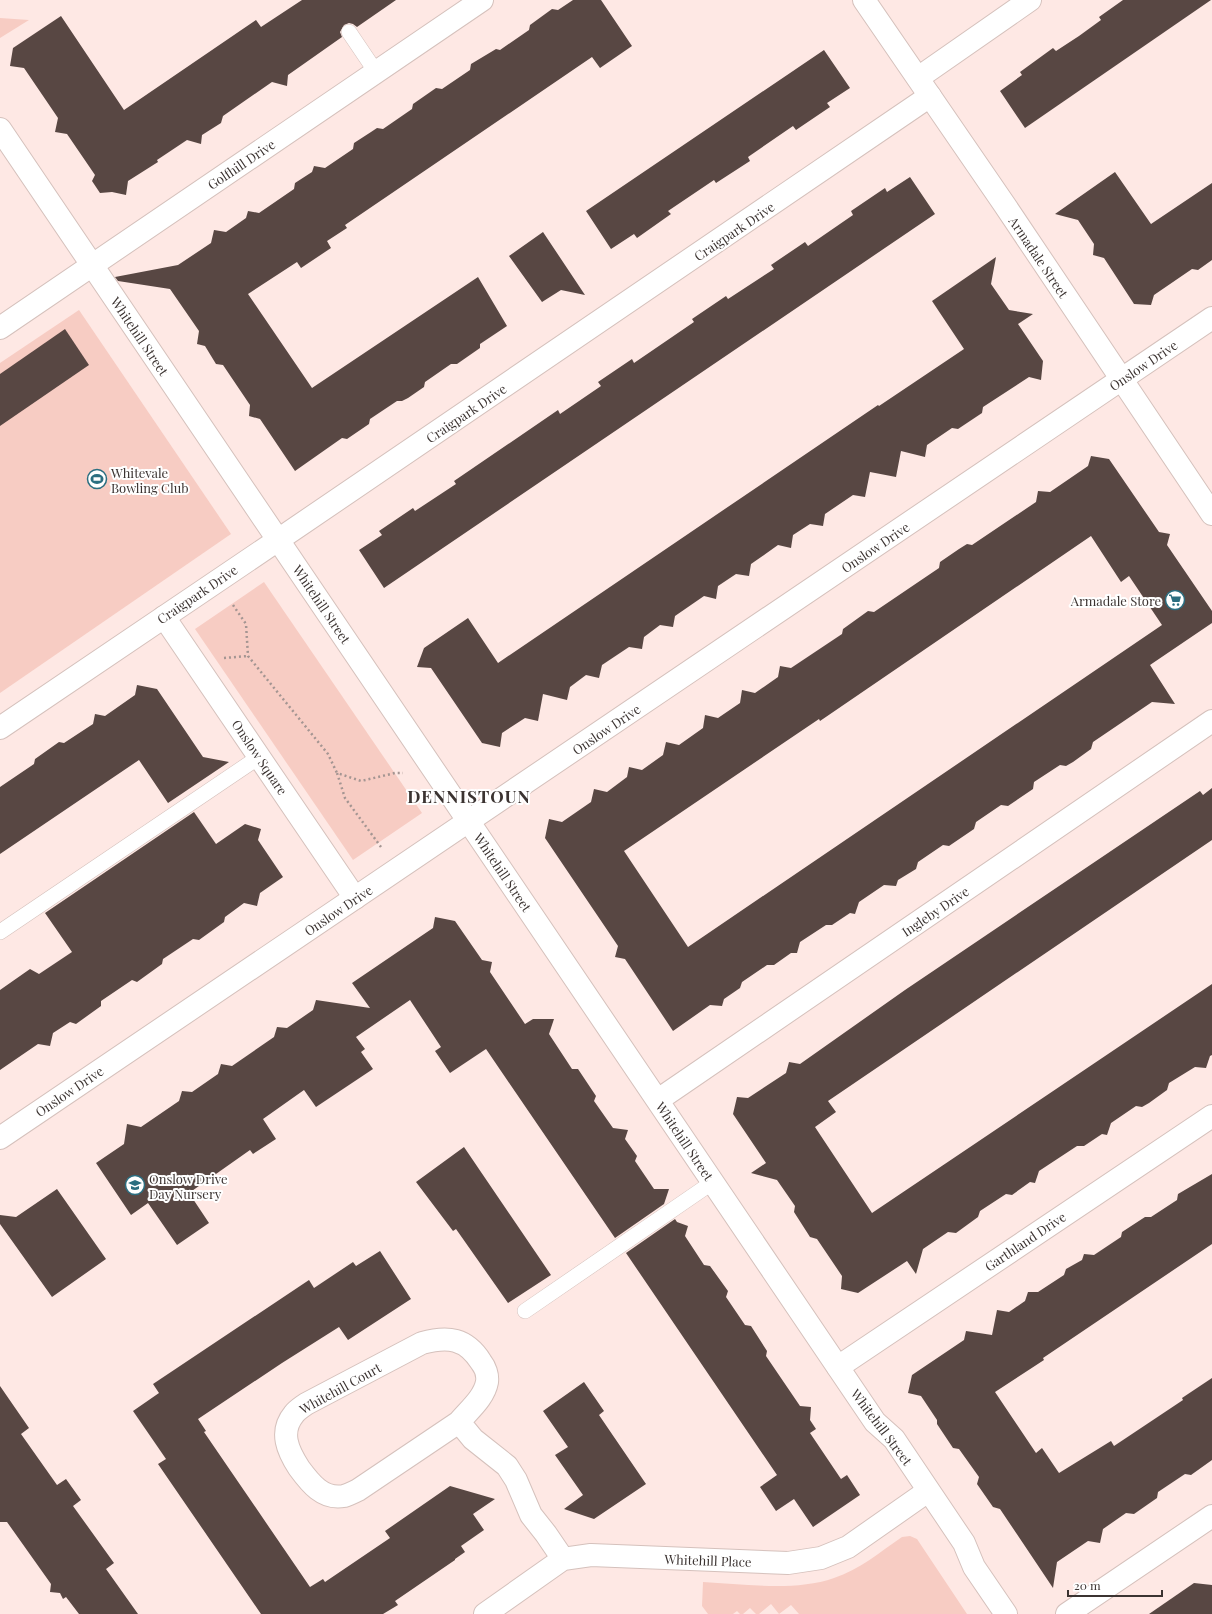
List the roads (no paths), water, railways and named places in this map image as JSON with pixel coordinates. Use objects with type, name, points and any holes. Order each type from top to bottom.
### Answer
[{"type":"street","name":"Golfhill Drive","points":[[0,328],[482,0]]},
{"type":"street","name":"Armadale Street","points":[[864,0],[1212,514]]},
{"type":"street","points":[[918,78],[1030,0]]},
{"type":"street","name":"Craigpark Drive","points":[[0,728],[930,96]]},
{"type":"street","name":"Whitehill Street","points":[[0,129],[875,1422],[894,1440],[964,1543],[974,1567],[1006,1614]]},
{"type":"street","name":"Onslow Drive","points":[[0,1138],[1212,318]]},
{"type":"street","name":"Onslow Square","points":[[164,617],[355,898]]},
{"type":"street","name":"Ingleby Drive","points":[[658,1100],[1212,721]]},
{"type":"street","name":"Garthland Drive","points":[[838,1366],[1212,1116]]},
{"type":"street","name":"Whitehill Court","points":[[437,1339],[455,1340],[467,1345],[477,1355],[485,1367],[488,1381],[482,1396],[459,1422],[358,1490],[344,1496],[329,1496],[317,1490],[290,1454],[286,1442],[287,1427],[294,1414],[306,1404],[422,1343],[437,1339]]},
{"type":"street","points":[[459,1422],[473,1439],[507,1466],[516,1480],[531,1515],[563,1559]]},
{"type":"street","name":"Whitehill Place","points":[[485,1614],[563,1559],[591,1555],[788,1563],[821,1558],[848,1547],[928,1491]]},
{"type":"street","points":[[1067,1614],[1212,1516]]},
{"type":"lane","points":[[350,32],[376,72]]},
{"type":"lane","points":[[0,932],[260,757]]},
{"type":"lane","points":[[525,1311],[713,1182]]},
{"type":"place","name":"Whitevale Bowling Club","points":[[97,479]]},
{"type":"place","name":"Armadale Store","points":[[1175,600]]},
{"type":"place","name":"Onslow Drive Day Nursery","points":[[135,1185]]},
{"type":"district","name":"DENNISTOUN","points":[[469,796]]}]
